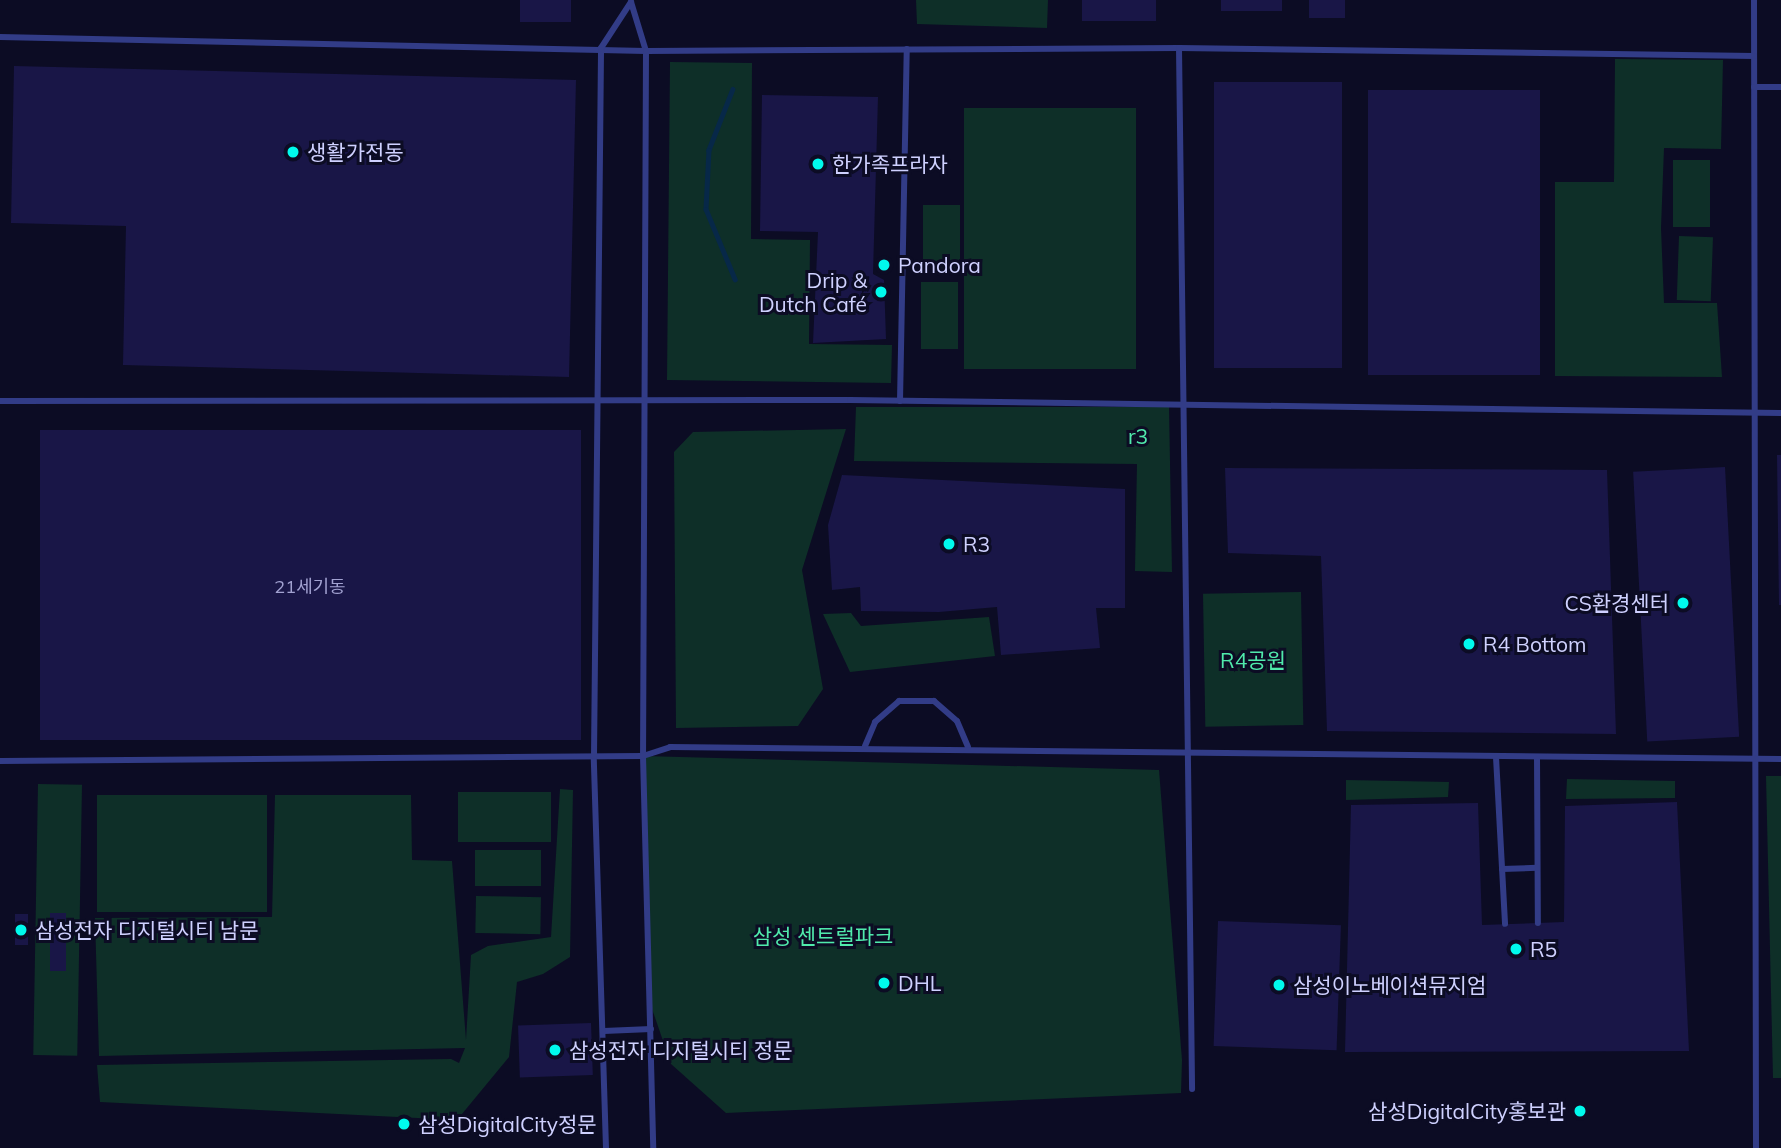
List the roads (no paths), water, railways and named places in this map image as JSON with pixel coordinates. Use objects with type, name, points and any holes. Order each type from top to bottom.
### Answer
[{"type":"lane","points":[[1754,0],[1752,759],[1756,1148]]},
{"type":"lane","points":[[606,1148],[594,756],[594,401],[601,48],[631,1]]},
{"type":"lane","points":[[631,1],[646,51],[641,399],[643,756],[653,1148]]},
{"type":"lane","points":[[0,37],[646,51],[1179,48],[1754,56]]},
{"type":"lane","points":[[1179,48],[1192,1088]]},
{"type":"lane","points":[[900,401],[907,49]]},
{"type":"lane","points":[[1754,87],[1781,87]]},
{"type":"lane","points":[[0,401],[641,399],[1184,403],[1781,412]]},
{"type":"lane","points":[[865,747],[874,722],[899,701],[934,701],[957,721],[968,747]]},
{"type":"lane","points":[[0,761],[643,756],[670,747],[968,747],[1496,757],[1781,759]]},
{"type":"lane","points":[[1496,757],[1505,924]]},
{"type":"lane","points":[[1537,757],[1538,923]]},
{"type":"lane","points":[[1502,869],[1537,868]]},
{"type":"lane","points":[[604,1031],[651,1029]]},
{"type":"waterway","points":[[733,89],[709,150],[706,209],[735,279]]},
{"type":"place","name":"생활가전동","points":[[293,152]]},
{"type":"place","name":"한가족프라자","points":[[818,164]]},
{"type":"place","name":"Pandora","points":[[884,265]]},
{"type":"place","name":"Drip & Dutch Café","points":[[881,292]]},
{"type":"place","name":"R3","points":[[949,544]]},
{"type":"place","name":"CS환경센터","points":[[1683,603]]},
{"type":"place","name":"R4 Bottom","points":[[1469,644]]},
{"type":"place","name":"삼성전자 디지털시티 남문","points":[[21,930]]},
{"type":"place","name":"R5","points":[[1516,949]]},
{"type":"place","name":"DHL","points":[[884,983]]},
{"type":"place","name":"삼성이노베이션뮤지엄","points":[[1279,985]]},
{"type":"place","name":"삼성전자 디지털시티 정문","points":[[555,1050]]},
{"type":"place","name":"삼성DigitalCity홍보관","points":[[1580,1111]]},
{"type":"place","name":"삼성DigitalCity정문","points":[[404,1124]]},
{"type":"park label","name":"r3","points":[[1138,436]]},
{"type":"park label","name":"R4공원","points":[[1253,660]]},
{"type":"park label","name":"삼성 센트럴파크","points":[[823,936]]}]
